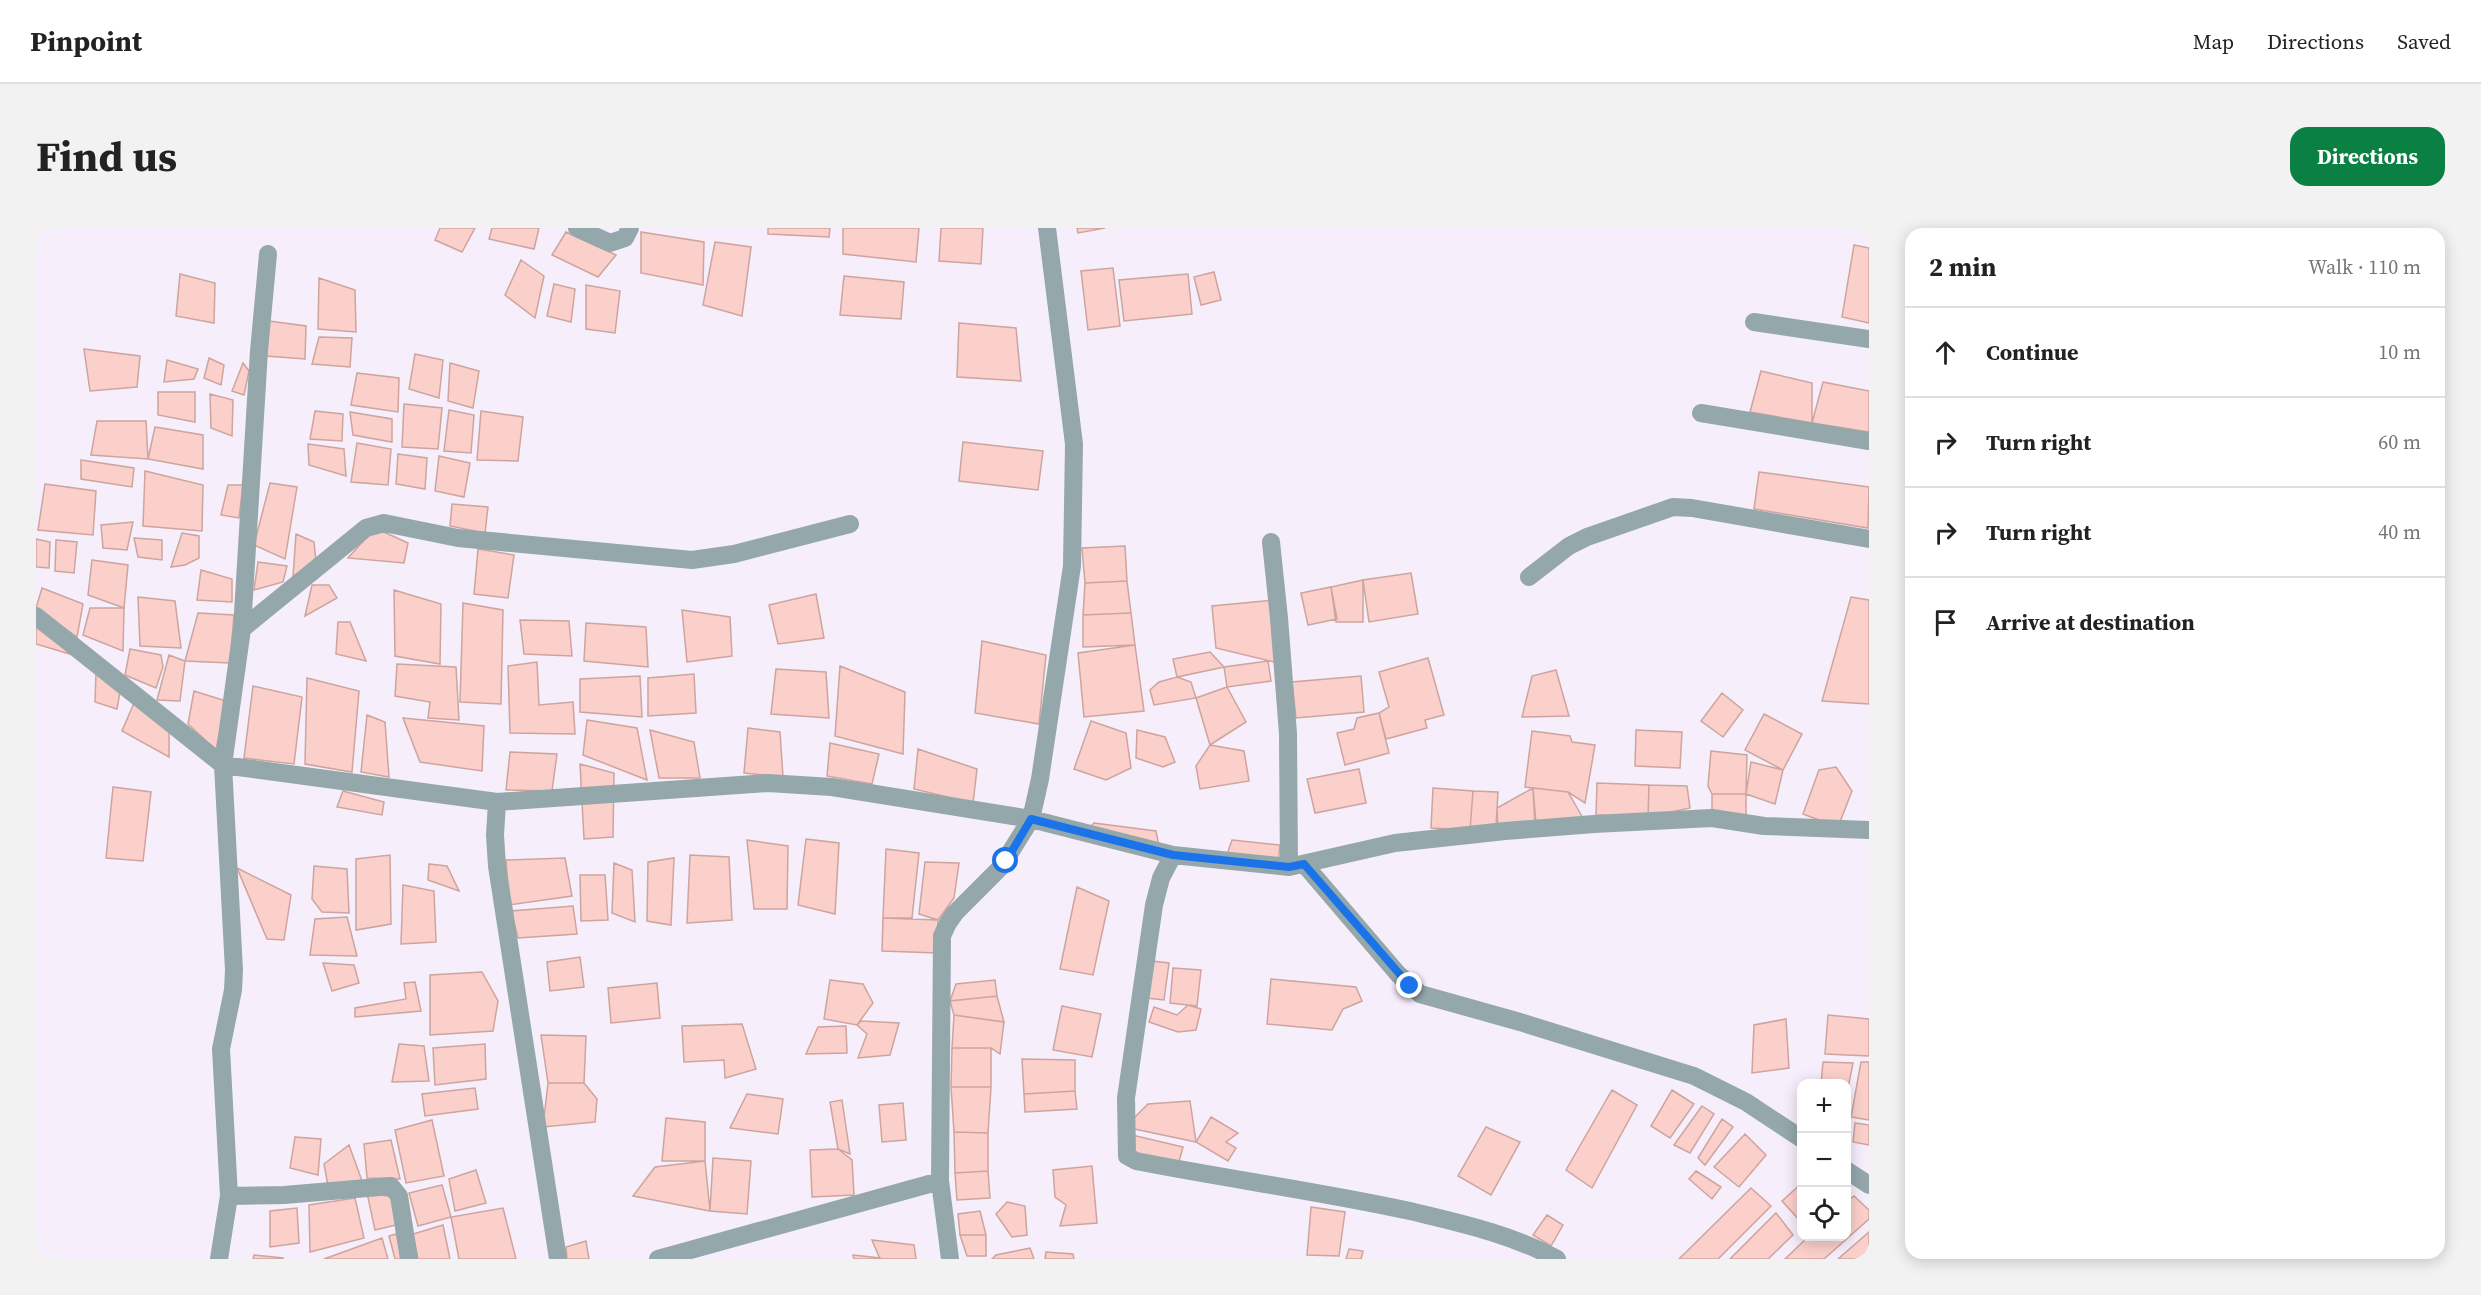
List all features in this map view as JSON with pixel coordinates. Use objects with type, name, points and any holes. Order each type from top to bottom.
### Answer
[{"type":"street","points":[[577,228],[610,243],[626,238],[630,228]]},
{"type":"street","points":[[950,1259],[940,1181],[942,936],[955,913],[1001,867],[1031,819],[1040,779],[1072,566],[1074,444],[1047,228]]},
{"type":"street","points":[[219,1259],[229,1196],[221,1049],[233,990],[234,970],[224,765],[242,630],[259,351],[268,254]]},
{"type":"street","points":[[1754,322],[1869,339]]},
{"type":"street","points":[[1701,413],[1869,441]]},
{"type":"street","points":[[1529,577],[1577,542],[1673,507],[1699,508],[1869,539]]},
{"type":"street","points":[[242,630],[366,528],[379,523],[458,538],[692,560],[734,554],[850,524]]},
{"type":"street","points":[[1271,542],[1288,734],[1296,865],[1398,974],[1420,993],[1694,1076],[1746,1102],[1797,1136]]},
{"type":"street","points":[[36,616],[224,765],[497,802],[768,783],[797,783],[1031,819],[1173,855],[1296,865],[1395,843],[1594,824],[1712,818],[1764,826],[1869,830]]},
{"type":"street","points":[[497,802],[495,835],[497,866],[558,1259]]},
{"type":"street","points":[[1173,855],[1161,878],[1150,927],[1126,1098],[1127,1156],[1136,1161],[1377,1204],[1452,1221],[1522,1241],[1557,1259]]},
{"type":"street","points":[[1851,1173],[1869,1185]]},
{"type":"street","points":[[658,1259],[707,1253],[940,1181]]},
{"type":"street","points":[[229,1196],[284,1195],[391,1186],[399,1196],[409,1259]]},
{"type":"building","points":[[440,228],[475,228],[462,252],[435,240]]},
{"type":"building","points":[[492,228],[539,228],[534,249],[489,239]]},
{"type":"building","points":[[768,228],[830,228],[829,237],[768,234]]},
{"type":"building","points":[[843,228],[919,228],[916,262],[843,254]]},
{"type":"building","points":[[941,228],[983,228],[981,264],[939,261]]},
{"type":"building","points":[[1077,228],[1105,228],[1078,233]]},
{"type":"building","points":[[566,232],[616,255],[598,277],[552,255]]},
{"type":"building","points":[[641,232],[704,242],[703,285],[641,273]]},
{"type":"building","points":[[715,242],[751,247],[742,316],[703,305]]},
{"type":"building","points":[[1854,245],[1869,248],[1869,323],[1842,317]]},
{"type":"building","points":[[521,260],[544,276],[535,318],[505,295]]},
{"type":"building","points":[[1113,268],[1120,326],[1088,330],[1081,271]]},
{"type":"building","points":[[1214,272],[1221,300],[1201,305],[1194,277]]},
{"type":"building","points":[[180,274],[215,283],[214,323],[176,316]]},
{"type":"building","points":[[1188,274],[1192,314],[1124,321],[1119,280]]},
{"type":"building","points":[[844,276],[904,282],[901,319],[840,315]]},
{"type":"building","points":[[319,278],[355,290],[356,332],[318,329]]},
{"type":"building","points":[[554,284],[575,289],[571,322],[547,316]]},
{"type":"building","points":[[586,285],[620,291],[615,333],[586,329]]},
{"type":"building","points":[[269,321],[306,326],[305,359],[266,356]]},
{"type":"building","points":[[959,323],[1016,328],[1021,381],[957,377]]},
{"type":"building","points":[[319,337],[352,338],[350,367],[312,364]]},
{"type":"building","points":[[84,349],[140,356],[137,387],[90,391]]},
{"type":"building","points":[[415,354],[443,360],[439,398],[409,389]]},
{"type":"building","points":[[209,358],[224,365],[221,385],[204,378]]},
{"type":"building","points":[[167,360],[198,369],[194,379],[164,382]]},
{"type":"building","points":[[243,363],[249,371],[244,395],[232,391]]},
{"type":"building","points":[[450,363],[479,371],[473,408],[448,401]]},
{"type":"building","points":[[1761,371],[1812,383],[1812,423],[1750,412]]},
{"type":"building","points":[[357,373],[399,378],[398,412],[351,405]]},
{"type":"building","points":[[1823,382],[1869,391],[1869,432],[1812,423]]},
{"type":"building","points":[[158,392],[195,392],[195,422],[158,415]]},
{"type":"building","points":[[210,394],[233,400],[232,436],[211,428]]},
{"type":"building","points":[[404,404],[442,408],[438,449],[402,447]]},
{"type":"building","points":[[449,410],[474,415],[471,453],[444,451]]},
{"type":"building","points":[[315,411],[343,414],[342,441],[310,439]]},
{"type":"building","points":[[481,411],[523,417],[518,461],[477,460]]},
{"type":"building","points":[[350,412],[392,419],[392,442],[353,435]]},
{"type":"building","points":[[97,421],[146,421],[148,459],[91,455]]},
{"type":"building","points":[[155,427],[203,435],[203,469],[148,459]]},
{"type":"building","points":[[963,442],[1043,451],[1038,490],[959,481]]},
{"type":"building","points":[[357,443],[391,449],[388,485],[351,482]]},
{"type":"building","points":[[308,444],[344,449],[346,476],[309,465]]},
{"type":"building","points":[[398,454],[427,458],[425,489],[396,484]]},
{"type":"building","points":[[439,456],[470,463],[464,497],[435,491]]},
{"type":"building","points":[[81,460],[134,468],[132,487],[81,479]]},
{"type":"building","points":[[145,471],[203,485],[202,531],[143,526]]},
{"type":"building","points":[[1759,472],[1869,487],[1868,528],[1754,509]]},
{"type":"building","points":[[270,483],[297,487],[285,559],[254,545]]},
{"type":"building","points":[[45,484],[96,491],[93,535],[38,530]]},
{"type":"building","points":[[228,485],[243,485],[239,518],[221,515]]},
{"type":"building","points":[[452,504],[488,507],[485,533],[450,526]]},
{"type":"building","points":[[133,522],[127,550],[103,548],[101,525]]},
{"type":"building","points":[[375,528],[408,543],[404,563],[348,558]]},
{"type":"building","points":[[182,533],[199,536],[199,558],[185,565],[171,567]]},
{"type":"building","points":[[296,534],[314,542],[316,561],[293,577]]},
{"type":"building","points":[[134,538],[162,540],[162,560],[138,557]]},
{"type":"building","points":[[36,539],[50,542],[49,568],[36,567]]},
{"type":"building","points":[[56,540],[77,542],[74,573],[55,571]]},
{"type":"building","points":[[1125,546],[1127,581],[1085,583],[1082,548]]},
{"type":"building","points":[[478,549],[514,555],[508,598],[474,594]]},
{"type":"building","points":[[92,560],[128,565],[124,608],[88,595]]},
{"type":"building","points":[[258,562],[287,566],[283,582],[254,590]]},
{"type":"building","points":[[201,570],[232,579],[232,602],[197,600]]},
{"type":"building","points":[[1411,573],[1418,614],[1369,622],[1363,580]]},
{"type":"building","points":[[1363,580],[1363,622],[1336,622],[1331,587]]},
{"type":"building","points":[[1127,581],[1131,613],[1083,615],[1085,583]]},
{"type":"building","points":[[312,585],[329,585],[337,598],[305,616]]},
{"type":"building","points":[[1331,587],[1337,619],[1308,625],[1301,593]]},
{"type":"building","points":[[42,588],[83,604],[77,637],[36,608]]},
{"type":"building","points":[[394,590],[441,604],[440,664],[395,656]]},
{"type":"building","points":[[816,594],[824,638],[778,644],[769,605]]},
{"type":"building","points":[[138,597],[175,601],[181,648],[140,646]]},
{"type":"building","points":[[1851,597],[1869,600],[1869,704],[1822,701]]},
{"type":"building","points":[[1275,600],[1282,664],[1216,648],[1212,606]]},
{"type":"building","points":[[463,603],[503,610],[501,704],[460,702]]},
{"type":"building","points":[[90,608],[124,608],[123,651],[83,635]]},
{"type":"building","points":[[682,610],[730,617],[732,656],[687,662]]},
{"type":"building","points":[[198,613],[234,615],[230,663],[185,661]]},
{"type":"building","points":[[1131,613],[1135,645],[1083,647],[1083,615]]},
{"type":"building","points":[[520,620],[569,621],[572,656],[524,654]]},
{"type":"building","points":[[338,622],[350,622],[366,661],[336,654]]},
{"type":"building","points":[[586,623],[646,627],[648,667],[584,661]]},
{"type":"building","points":[[36,627],[73,655],[36,644]]},
{"type":"building","points":[[982,641],[1046,655],[1039,724],[975,713]]},
{"type":"building","points":[[1135,645],[1144,711],[1084,717],[1078,653]]},
{"type":"building","points":[[130,649],[161,655],[163,667],[156,688],[125,675]]},
{"type":"building","points":[[1210,652],[1224,667],[1177,677],[1173,659]]},
{"type":"building","points":[[169,655],[185,661],[180,701],[157,700]]},
{"type":"building","points":[[1428,658],[1444,715],[1425,720],[1427,728],[1386,739],[1379,713],[1389,707],[1379,672]]},
{"type":"building","points":[[1268,661],[1271,681],[1227,687],[1224,667]]},
{"type":"building","points":[[537,662],[539,705],[573,702],[575,734],[510,733],[508,666]]},
{"type":"building","points":[[397,664],[456,667],[459,720],[428,718],[430,702],[395,696]]},
{"type":"building","points":[[840,666],[905,692],[903,754],[835,736]]},
{"type":"building","points":[[776,669],[826,672],[829,718],[771,714]]},
{"type":"building","points":[[1556,670],[1569,716],[1522,717],[1532,676]]},
{"type":"building","points":[[96,673],[120,692],[117,709],[95,702]]},
{"type":"building","points":[[694,674],[696,713],[648,716],[648,678]]},
{"type":"building","points":[[640,676],[642,717],[580,712],[580,679]]},
{"type":"building","points":[[1361,676],[1364,712],[1296,718],[1292,682]]},
{"type":"building","points":[[1177,677],[1191,682],[1196,698],[1154,705],[1150,690],[1159,682]]},
{"type":"building","points":[[307,678],[359,691],[352,772],[305,764]]},
{"type":"building","points":[[253,686],[302,697],[294,764],[244,758]]},
{"type":"building","points":[[1227,687],[1246,722],[1210,745],[1196,698]]},
{"type":"building","points":[[194,691],[226,701],[216,750],[188,724]]},
{"type":"building","points":[[1722,693],[1743,710],[1723,737],[1701,721]]},
{"type":"building","points":[[134,703],[169,731],[169,757],[122,731]]},
{"type":"building","points":[[1379,713],[1389,753],[1345,765],[1337,733],[1354,729],[1357,718]]},
{"type":"building","points":[[1764,714],[1802,734],[1783,770],[1745,750]]},
{"type":"building","points":[[367,715],[385,722],[389,777],[361,772]]},
{"type":"building","points":[[403,718],[484,726],[482,771],[420,762]]},
{"type":"building","points":[[587,720],[637,728],[647,780],[583,755]]},
{"type":"building","points":[[1091,721],[1126,733],[1131,768],[1106,780],[1074,769]]},
{"type":"building","points":[[748,728],[780,732],[783,777],[744,773]]},
{"type":"building","points":[[650,730],[694,742],[700,778],[659,778]]},
{"type":"building","points":[[1137,730],[1165,737],[1175,762],[1163,767],[1136,758]]},
{"type":"building","points":[[1636,730],[1682,732],[1680,768],[1635,766]]},
{"type":"building","points":[[1532,731],[1570,736],[1572,742],[1595,745],[1585,803],[1568,792],[1525,787]]},
{"type":"building","points":[[830,743],[879,754],[872,784],[827,776]]},
{"type":"building","points":[[1210,745],[1244,751],[1249,781],[1200,789],[1196,766]]},
{"type":"building","points":[[918,749],[977,769],[973,803],[914,789]]},
{"type":"building","points":[[1711,751],[1747,755],[1746,794],[1712,794],[1708,786]]},
{"type":"building","points":[[510,752],[557,754],[552,791],[506,790]]},
{"type":"building","points":[[1751,762],[1783,770],[1775,804],[1746,794]]},
{"type":"building","points":[[580,764],[614,773],[613,837],[584,839]]},
{"type":"building","points":[[1836,767],[1852,791],[1838,827],[1803,814],[1819,770]]},
{"type":"building","points":[[1359,769],[1366,803],[1315,813],[1307,779]]},
{"type":"building","points":[[1597,783],[1649,785],[1648,817],[1596,815]]},
{"type":"building","points":[[1649,785],[1687,786],[1690,808],[1648,817]]},
{"type":"building","points":[[113,787],[151,792],[143,861],[106,858]]},
{"type":"building","points":[[1433,788],[1473,791],[1470,830],[1431,828]]},
{"type":"building","points":[[1533,788],[1568,792],[1584,820],[1536,823]]},
{"type":"building","points":[[1533,788],[1535,828],[1498,830],[1497,808]]},
{"type":"building","points":[[343,791],[384,802],[382,815],[337,807]]},
{"type":"building","points":[[1473,791],[1498,792],[1496,826],[1470,830]]},
{"type":"building","points":[[1712,794],[1746,794],[1746,819],[1712,818]]},
{"type":"building","points":[[1094,823],[1156,831],[1160,851],[1085,832]]},
{"type":"building","points":[[806,839],[839,843],[835,914],[798,905]]},
{"type":"building","points":[[747,840],[788,846],[787,909],[754,909]]},
{"type":"building","points":[[1232,840],[1280,845],[1278,865],[1225,860]]},
{"type":"building","points":[[886,849],[919,853],[912,918],[883,918]]},
{"type":"building","points":[[390,855],[391,924],[356,930],[356,859]]},
{"type":"building","points":[[690,855],[729,857],[732,920],[687,923]]},
{"type":"building","points":[[565,858],[572,896],[509,905],[506,860]]},
{"type":"building","points":[[674,858],[671,925],[647,921],[648,862]]},
{"type":"building","points":[[925,862],[959,863],[954,898],[938,920],[919,914]]},
{"type":"building","points":[[614,863],[632,870],[635,922],[612,913]]},
{"type":"building","points":[[429,864],[447,866],[459,891],[428,880]]},
{"type":"building","points":[[314,866],[347,869],[349,913],[322,912],[312,899]]},
{"type":"building","points":[[237,868],[291,895],[284,940],[267,939]]},
{"type":"building","points":[[580,875],[605,875],[608,920],[581,921]]},
{"type":"building","points":[[403,885],[434,891],[436,942],[401,944]]},
{"type":"building","points":[[1077,887],[1109,901],[1093,975],[1060,969]]},
{"type":"building","points":[[573,906],[577,934],[518,938],[511,911]]},
{"type":"building","points":[[347,917],[357,956],[310,955],[315,919]]},
{"type":"building","points":[[883,918],[938,920],[937,953],[882,951]]},
{"type":"building","points":[[580,957],[584,987],[550,991],[547,962]]},
{"type":"building","points":[[1152,961],[1169,963],[1164,1000],[1147,998]]},
{"type":"building","points":[[323,963],[354,965],[359,983],[332,991]]},
{"type":"building","points":[[1173,968],[1201,970],[1197,1006],[1170,1003]]},
{"type":"building","points":[[482,972],[498,1001],[493,1031],[430,1035],[430,975]]},
{"type":"building","points":[[1271,979],[1356,987],[1362,1001],[1343,1009],[1332,1030],[1267,1024]]},
{"type":"building","points":[[830,980],[863,984],[873,1003],[857,1025],[824,1019]]},
{"type":"building","points":[[995,980],[997,996],[950,1001],[956,984]]},
{"type":"building","points":[[415,982],[421,1011],[355,1017],[355,1008],[406,999],[404,983]]},
{"type":"building","points":[[657,983],[660,1018],[611,1023],[608,988]]},
{"type":"building","points":[[997,996],[1004,1022],[954,1015],[950,1001]]},
{"type":"building","points":[[1188,1005],[1201,1009],[1196,1030],[1178,1032],[1149,1022],[1154,1007],[1177,1015]]},
{"type":"building","points":[[1062,1006],[1101,1014],[1092,1057],[1053,1050]]},
{"type":"building","points":[[954,1015],[1004,1022],[1000,1054],[991,1048],[952,1048]]},
{"type":"building","points":[[1828,1015],[1869,1019],[1869,1056],[1825,1054]]},
{"type":"building","points":[[1786,1019],[1789,1068],[1752,1073],[1754,1025]]},
{"type":"building","points":[[861,1021],[899,1023],[890,1055],[858,1058],[867,1034],[857,1025]]},
{"type":"building","points":[[742,1024],[756,1069],[725,1078],[724,1060],[684,1062],[682,1026]]},
{"type":"building","points":[[846,1026],[847,1053],[806,1054],[818,1027]]},
{"type":"building","points":[[541,1035],[586,1036],[584,1083],[548,1083]]},
{"type":"building","points":[[399,1044],[424,1046],[429,1081],[392,1082]]},
{"type":"building","points":[[485,1044],[486,1079],[435,1085],[433,1048]]},
{"type":"building","points":[[952,1048],[991,1048],[991,1087],[951,1087]]},
{"type":"building","points":[[1022,1059],[1075,1060],[1075,1091],[1024,1094]]},
{"type":"building","points":[[1823,1062],[1853,1063],[1850,1079],[1821,1079]]},
{"type":"building","points":[[1861,1062],[1869,1062],[1869,1120],[1851,1117]]},
{"type":"building","points":[[548,1083],[584,1083],[597,1099],[595,1122],[543,1127]]},
{"type":"building","points":[[951,1087],[991,1087],[988,1133],[954,1132]]},
{"type":"building","points":[[475,1088],[478,1109],[425,1116],[422,1094]]},
{"type":"building","points":[[1612,1090],[1637,1105],[1592,1188],[1566,1170]]},
{"type":"building","points":[[1672,1090],[1694,1104],[1670,1138],[1651,1126]]},
{"type":"building","points":[[1075,1091],[1077,1109],[1025,1112],[1024,1094]]},
{"type":"building","points":[[747,1094],[783,1099],[778,1134],[730,1128]]},
{"type":"building","points":[[842,1100],[850,1154],[838,1149],[830,1102]]},
{"type":"building","points":[[1190,1101],[1196,1142],[1125,1127],[1148,1104]]},
{"type":"building","points":[[903,1103],[906,1140],[882,1142],[879,1105]]},
{"type":"building","points":[[1702,1106],[1714,1114],[1690,1153],[1674,1145]]},
{"type":"building","points":[[1211,1117],[1238,1133],[1226,1142],[1236,1148],[1228,1161],[1196,1142]]},
{"type":"building","points":[[666,1118],[705,1122],[705,1161],[662,1161]]},
{"type":"building","points":[[1722,1119],[1733,1127],[1705,1165],[1698,1158]]},
{"type":"building","points":[[432,1120],[444,1176],[406,1183],[395,1130]]},
{"type":"building","points":[[1855,1123],[1869,1125],[1869,1145],[1853,1142]]},
{"type":"building","points":[[1486,1127],[1520,1142],[1491,1195],[1458,1176]]},
{"type":"building","points":[[954,1132],[988,1133],[988,1171],[955,1173]]},
{"type":"building","points":[[1745,1134],[1766,1155],[1739,1187],[1714,1167]]},
{"type":"building","points":[[1132,1135],[1183,1147],[1178,1165],[1128,1153]]},
{"type":"building","points":[[295,1137],[321,1139],[318,1175],[290,1168]]},
{"type":"building","points":[[391,1140],[400,1179],[367,1178],[364,1144]]},
{"type":"building","points":[[349,1145],[362,1181],[328,1186],[324,1164]]},
{"type":"building","points":[[838,1149],[852,1160],[854,1195],[812,1197],[810,1150]]},
{"type":"building","points":[[713,1158],[751,1161],[747,1214],[710,1211]]},
{"type":"building","points":[[705,1161],[710,1211],[633,1196],[655,1167]]},
{"type":"building","points":[[1092,1166],[1097,1223],[1060,1226],[1066,1205],[1055,1197],[1053,1170]]},
{"type":"building","points":[[476,1170],[486,1203],[455,1211],[449,1179]]},
{"type":"building","points":[[988,1171],[990,1198],[957,1200],[955,1173]]},
{"type":"building","points":[[1696,1171],[1721,1187],[1712,1199],[1689,1179]]},
{"type":"building","points":[[442,1185],[451,1217],[418,1226],[409,1193]]},
{"type":"building","points":[[1751,1188],[1771,1206],[1718,1259],[1679,1259]]},
{"type":"building","points":[[1797,1188],[1797,1218],[1782,1201]]},
{"type":"building","points":[[367,1193],[387,1196],[393,1194],[400,1224],[375,1230]]},
{"type":"building","points":[[1854,1196],[1869,1210],[1869,1219],[1851,1235],[1851,1198]]},
{"type":"building","points":[[355,1198],[364,1238],[310,1252],[309,1205]]},
{"type":"building","points":[[1007,1202],[1025,1206],[1027,1235],[1012,1237],[996,1214]]},
{"type":"building","points":[[1311,1207],[1345,1212],[1339,1256],[1307,1255]]},
{"type":"building","points":[[297,1208],[299,1243],[270,1247],[270,1211]]},
{"type":"building","points":[[503,1208],[516,1259],[459,1259],[451,1217]]},
{"type":"building","points":[[980,1211],[986,1235],[960,1235],[958,1214]]},
{"type":"building","points":[[1776,1213],[1793,1235],[1768,1259],[1730,1259]]},
{"type":"building","points":[[1547,1215],[1563,1225],[1551,1246],[1533,1235]]},
{"type":"building","points":[[443,1225],[450,1259],[418,1259],[413,1234]]},
{"type":"building","points":[[1869,1232],[1869,1259],[1838,1259]]},
{"type":"building","points":[[396,1234],[404,1257],[402,1259],[395,1259],[389,1236]]},
{"type":"building","points":[[960,1235],[986,1235],[986,1256],[967,1256]]},
{"type":"building","points":[[382,1238],[388,1259],[324,1259]]},
{"type":"building","points":[[872,1240],[914,1245],[916,1259],[880,1259]]},
{"type":"building","points":[[586,1241],[589,1259],[567,1259],[566,1247]]},
{"type":"building","points":[[1804,1241],[1844,1241],[1824,1259],[1785,1259]]},
{"type":"building","points":[[1030,1248],[1034,1259],[992,1259],[996,1255]]},
{"type":"building","points":[[1349,1249],[1363,1251],[1361,1259],[1346,1259]]},
{"type":"building","points":[[1046,1252],[1073,1254],[1074,1259],[1045,1259]]},
{"type":"building","points":[[254,1255],[283,1258],[283,1259],[253,1259]]},
{"type":"building","points":[[853,1255],[880,1258],[880,1259],[854,1259]]},
{"type":"route","points":[[1006,861],[1031,819],[1173,855],[1289,867],[1304,864],[1410,986]]}]
